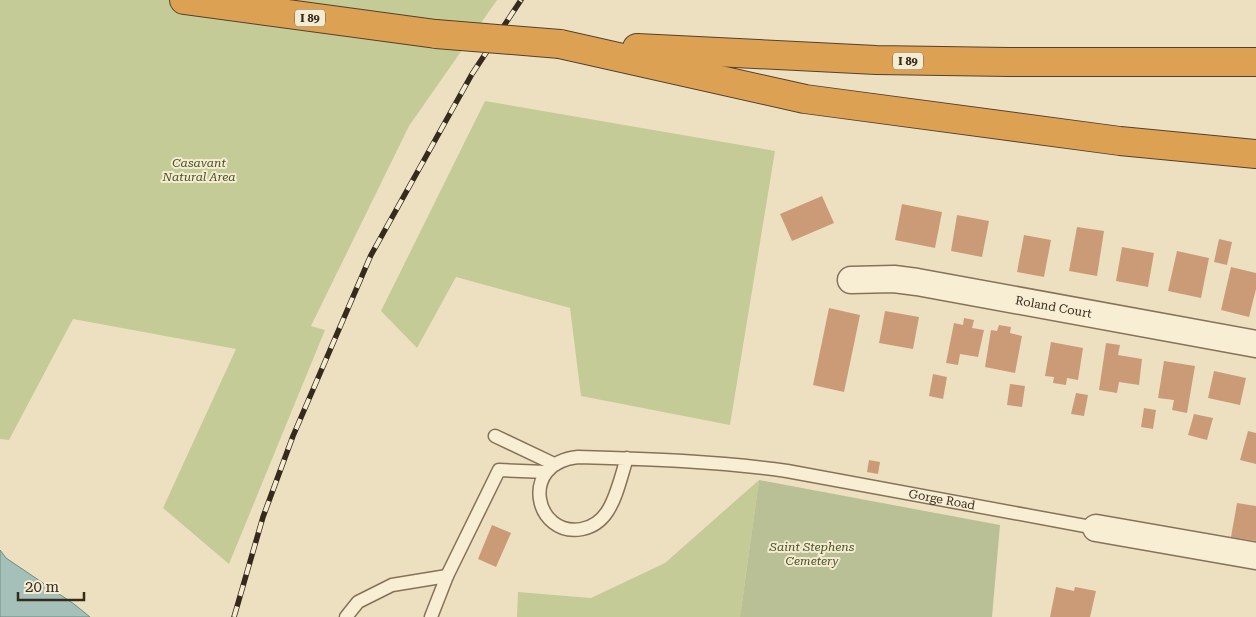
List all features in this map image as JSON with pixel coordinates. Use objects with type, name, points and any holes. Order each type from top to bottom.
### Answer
[{"type":"highway","name":"I 89","points":[[184,0],[436,34],[560,44],[876,60],[1256,62]]},
{"type":"highway","points":[[560,44],[805,99],[1120,141],[1256,154]]},
{"type":"street","name":"Roland Court","points":[[851,280],[894,279],[916,282],[1256,344]]},
{"type":"street","name":"Gorge Road","points":[[1096,528],[1256,556]]},
{"type":"lane","points":[[495,436],[550,468]]},
{"type":"lane","name":"Gorge Road","points":[[550,468],[565,458],[578,456],[738,464],[787,471],[1096,528]]},
{"type":"lane","points":[[550,468],[540,482],[539,494],[544,510],[555,524],[577,530],[588,528],[607,513],[613,501],[627,458]]},
{"type":"lane","points":[[431,617],[447,576],[499,470],[550,468]]},
{"type":"lane","points":[[346,617],[358,602],[392,586],[447,576]]},
{"type":"green space","name":"Casavant Natural Area","points":[[0,0],[497,0],[409,126],[311,326],[325,330],[229,564],[163,508],[236,349],[73,319],[9,440],[0,439]]},
{"type":"green space","points":[[485,101],[775,151],[730,425],[581,396],[570,308],[456,277],[417,348],[381,311]]},
{"type":"green space","points":[[759,480],[740,617],[517,617],[518,592],[591,598],[665,563]]},
{"type":"green space","name":"Saint Stephens Cemetery","points":[[759,480],[1000,525],[992,617],[740,617]]},
{"type":"water","points":[[0,550],[6,558],[90,617],[0,617]]},
{"type":"building","points":[[822,196],[834,223],[792,241],[780,214]]},
{"type":"building","points":[[902,204],[942,212],[935,248],[895,240]]},
{"type":"building","points":[[957,215],[989,221],[982,257],[951,251]]},
{"type":"building","points":[[1077,227],[1104,231],[1097,276],[1069,271]]},
{"type":"building","points":[[1024,235],[1051,240],[1044,277],[1017,272]]},
{"type":"building","points":[[1219,239],[1232,242],[1227,265],[1214,262]]},
{"type":"building","points":[[1122,247],[1154,253],[1148,287],[1116,281]]},
{"type":"building","points":[[1177,251],[1209,258],[1201,298],[1168,291]]},
{"type":"building","points":[[1231,267],[1256,273],[1256,289],[1249,317],[1221,310]]},
{"type":"building","points":[[829,308],[860,315],[844,392],[813,385]]},
{"type":"building","points":[[885,311],[919,317],[913,349],[879,343]]},
{"type":"building","points":[[964,318],[974,320],[972,328],[984,330],[978,357],[960,354],[958,365],[946,363],[954,323],[963,325]]},
{"type":"building","points":[[999,325],[1011,327],[1010,333],[1022,336],[1015,373],[985,367],[991,330],[997,331]]},
{"type":"building","points":[[1051,342],[1083,348],[1078,380],[1067,378],[1066,385],[1053,383],[1054,377],[1045,376]]},
{"type":"building","points":[[1106,343],[1120,345],[1118,355],[1142,359],[1139,385],[1119,382],[1117,393],[1099,390]]},
{"type":"building","points":[[1164,361],[1195,366],[1187,413],[1172,410],[1174,400],[1158,398]]},
{"type":"building","points":[[1214,371],[1246,378],[1240,405],[1208,398]]},
{"type":"building","points":[[933,374],[947,377],[943,399],[929,396]]},
{"type":"building","points":[[1010,384],[1025,386],[1022,407],[1007,405]]},
{"type":"building","points":[[1076,393],[1088,395],[1084,416],[1071,414]]},
{"type":"building","points":[[1144,408],[1156,410],[1153,429],[1141,427]]},
{"type":"building","points":[[1194,414],[1213,418],[1207,440],[1188,435]]},
{"type":"building","points":[[1248,431],[1256,433],[1256,464],[1240,460]]},
{"type":"building","points":[[869,460],[880,462],[878,474],[867,472]]},
{"type":"building","points":[[1237,503],[1256,506],[1256,541],[1231,537]]},
{"type":"building","points":[[492,525],[511,533],[496,567],[478,559]]},
{"type":"building","points":[[1056,587],[1074,591],[1075,587],[1096,591],[1090,617],[1050,617]]},
{"type":"railway","points":[[234,617],[263,517],[293,436],[371,255],[472,74],[521,0]]}]
